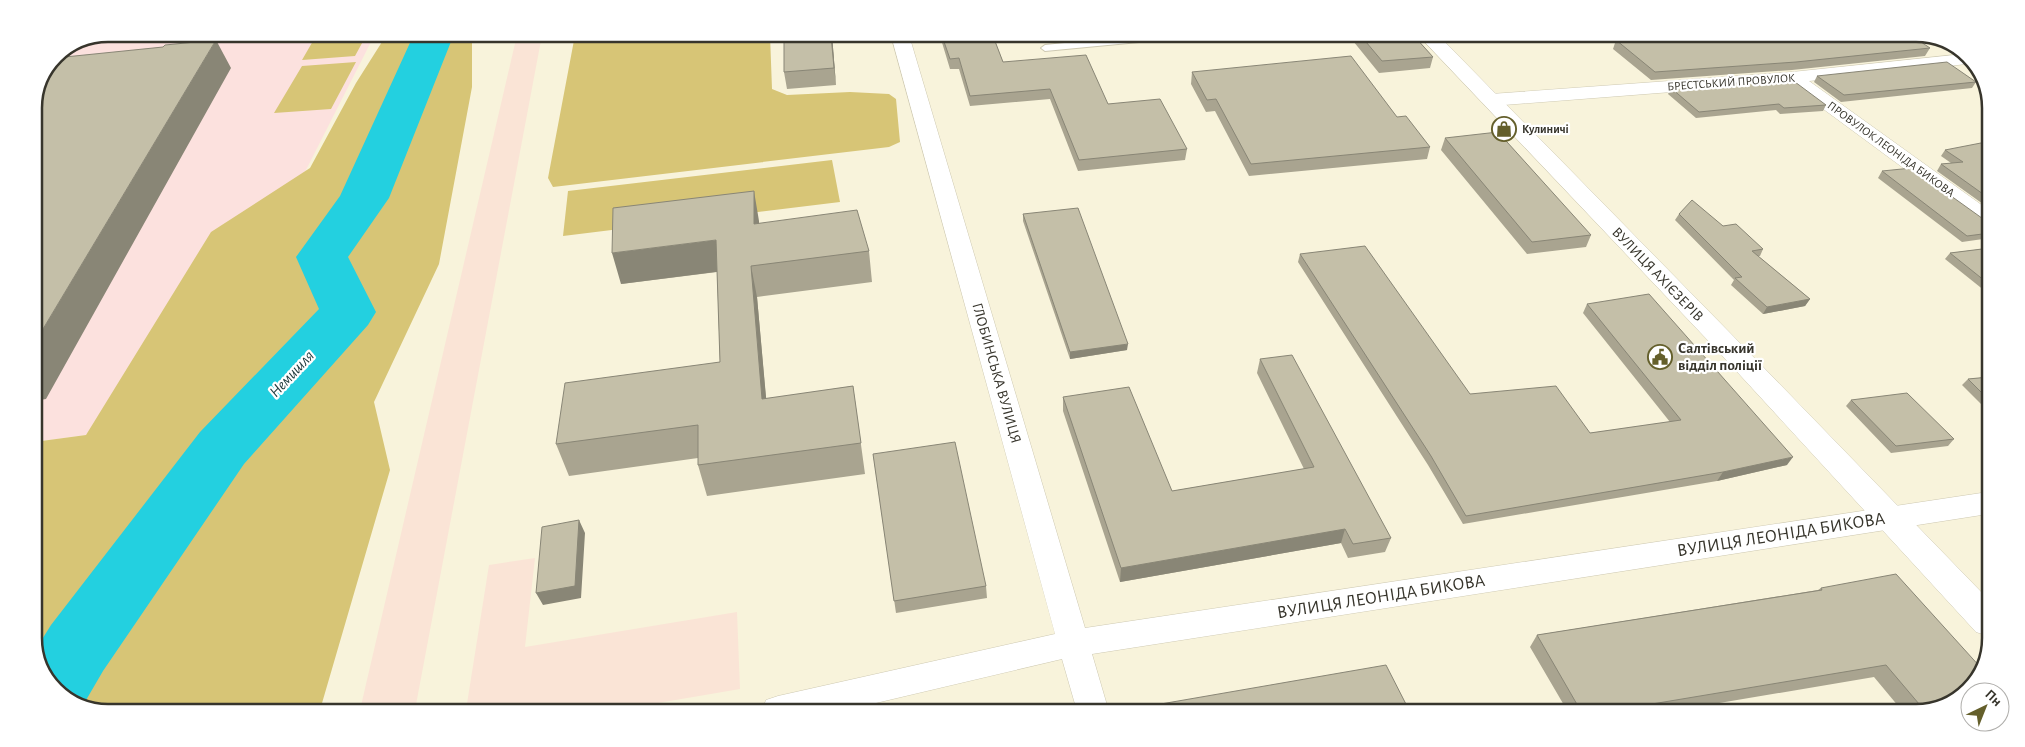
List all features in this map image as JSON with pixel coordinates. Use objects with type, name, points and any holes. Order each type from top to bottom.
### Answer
[{"type":"main road","name":"ВУЛИЦЯ АХІЄЗЕРІВ","points":[[1437,43],[1726,344],[1982,616]]},
{"type":"street","name":"ГЛОБИНСЬКА ВУЛИЦЯ","points":[[902,43],[1091,704]]},
{"type":"street","name":"БРЕСТСЬКИЙ ПРОВУЛОК","points":[[1491,100],[1792,77],[1960,60]]},
{"type":"street","name":"ПРОВУЛОК ЛЕОНІДА БИКОВА","points":[[1792,77],[1982,215]]},
{"type":"street","name":"ВУЛИЦЯ ЛЕОНІДА БИКОВА","points":[[808,704],[1074,643],[1982,504]]},
{"type":"lane","points":[[1045,48],[1097,43]]},
{"type":"shaded area","points":[[312,43],[362,43],[355,56],[302,60]]},
{"type":"shaded area","points":[[370,43],[306,170],[86,435],[43,441],[42,109],[48,83],[54,72],[72,54],[96,44]]},
{"type":"shaded area","points":[[381,43],[472,43],[472,87],[439,264],[374,402],[390,470],[322,704],[109,704],[96,703],[79,698],[56,679],[44,651],[43,441],[86,435],[211,232],[310,168],[356,83]]},
{"type":"shaded area","points":[[515,43],[540,43],[416,704],[361,704]]},
{"type":"shaded area","points":[[573,43],[770,43],[772,89],[787,95],[850,92],[889,94],[896,99],[900,142],[889,147],[553,187],[548,178]]},
{"type":"shaded area","points":[[356,62],[331,109],[274,113],[302,66]]},
{"type":"shaded area","points":[[832,160],[840,202],[563,236],[568,191]]},
{"type":"shaded area","points":[[535,558],[525,647],[737,612],[740,689],[652,704],[467,704],[489,565]]},
{"type":"building","points":[[214,43],[42,330],[42,109],[48,83],[54,72],[69,57],[163,47],[165,45]]},
{"type":"building","points":[[784,43],[832,43],[834,68],[784,72]]},
{"type":"building","points":[[944,43],[996,43],[1003,62],[1086,55],[1108,104],[1160,99],[1187,149],[1079,160],[1050,89],[970,96],[959,58],[950,59]]},
{"type":"building","points":[[1367,43],[1420,43],[1433,57],[1382,61]]},
{"type":"building","points":[[1620,43],[1922,43],[1930,48],[1796,62],[1655,72]]},
{"type":"building","points":[[1351,56],[1397,117],[1406,116],[1430,147],[1251,164],[1216,99],[1207,100],[1192,72]]},
{"type":"building","points":[[1947,62],[1976,82],[1844,95],[1817,76]]},
{"type":"building","points":[[1791,79],[1826,105],[1784,108],[1779,104],[1699,112],[1671,88]]},
{"type":"building","points":[[1498,132],[1591,235],[1532,242],[1445,138]]},
{"type":"building","points":[[1982,143],[1982,193],[1941,164],[1963,162],[1945,150]]},
{"type":"building","points":[[1912,168],[1982,218],[1982,234],[1967,236],[1882,171]]},
{"type":"building","points":[[754,191],[754,224],[857,210],[869,251],[751,266],[762,399],[853,386],[861,443],[698,465],[698,425],[556,444],[565,383],[720,362],[716,240],[612,253],[613,208]]},
{"type":"building","points":[[1692,200],[1723,226],[1736,224],[1763,249],[1752,251],[1810,299],[1767,307],[1735,278],[1742,277],[1679,214]]},
{"type":"building","points":[[1078,208],[1128,344],[1070,352],[1023,214]]},
{"type":"building","points":[[1365,246],[1470,394],[1556,386],[1590,433],[1681,420],[1587,304],[1649,294],[1793,457],[1723,472],[1466,516],[1431,456],[1300,254]]},
{"type":"building","points":[[1982,249],[1982,279],[1950,253]]},
{"type":"building","points":[[1292,355],[1391,538],[1353,544],[1345,529],[1121,568],[1063,397],[1129,387],[1172,491],[1314,467],[1260,359]]},
{"type":"building","points":[[1982,378],[1982,393],[1968,379]]},
{"type":"building","points":[[1907,393],[1954,439],[1896,446],[1851,400]]},
{"type":"building","points":[[955,442],[986,586],[894,601],[873,454]]},
{"type":"building","points":[[579,520],[575,586],[536,593],[542,527]]},
{"type":"building","points":[[1896,574],[1977,664],[1976,668],[1966,682],[1960,682],[1960,688],[1953,693],[1942,699],[1925,704],[1919,704],[1886,665],[1652,704],[1577,704],[1537,635],[1822,590],[1821,588]]},
{"type":"building","points":[[1386,665],[1406,704],[1161,704]]},
{"type":"waterway","name":"Немишля","points":[[57,680],[77,648],[222,448],[348,312],[322,257],[364,198],[430,43]]},
{"type":"place","name":"Кулиничі","points":[[1504,129]]},
{"type":"place","name":"Салтівський відділ поліції","points":[[1660,357]]}]
